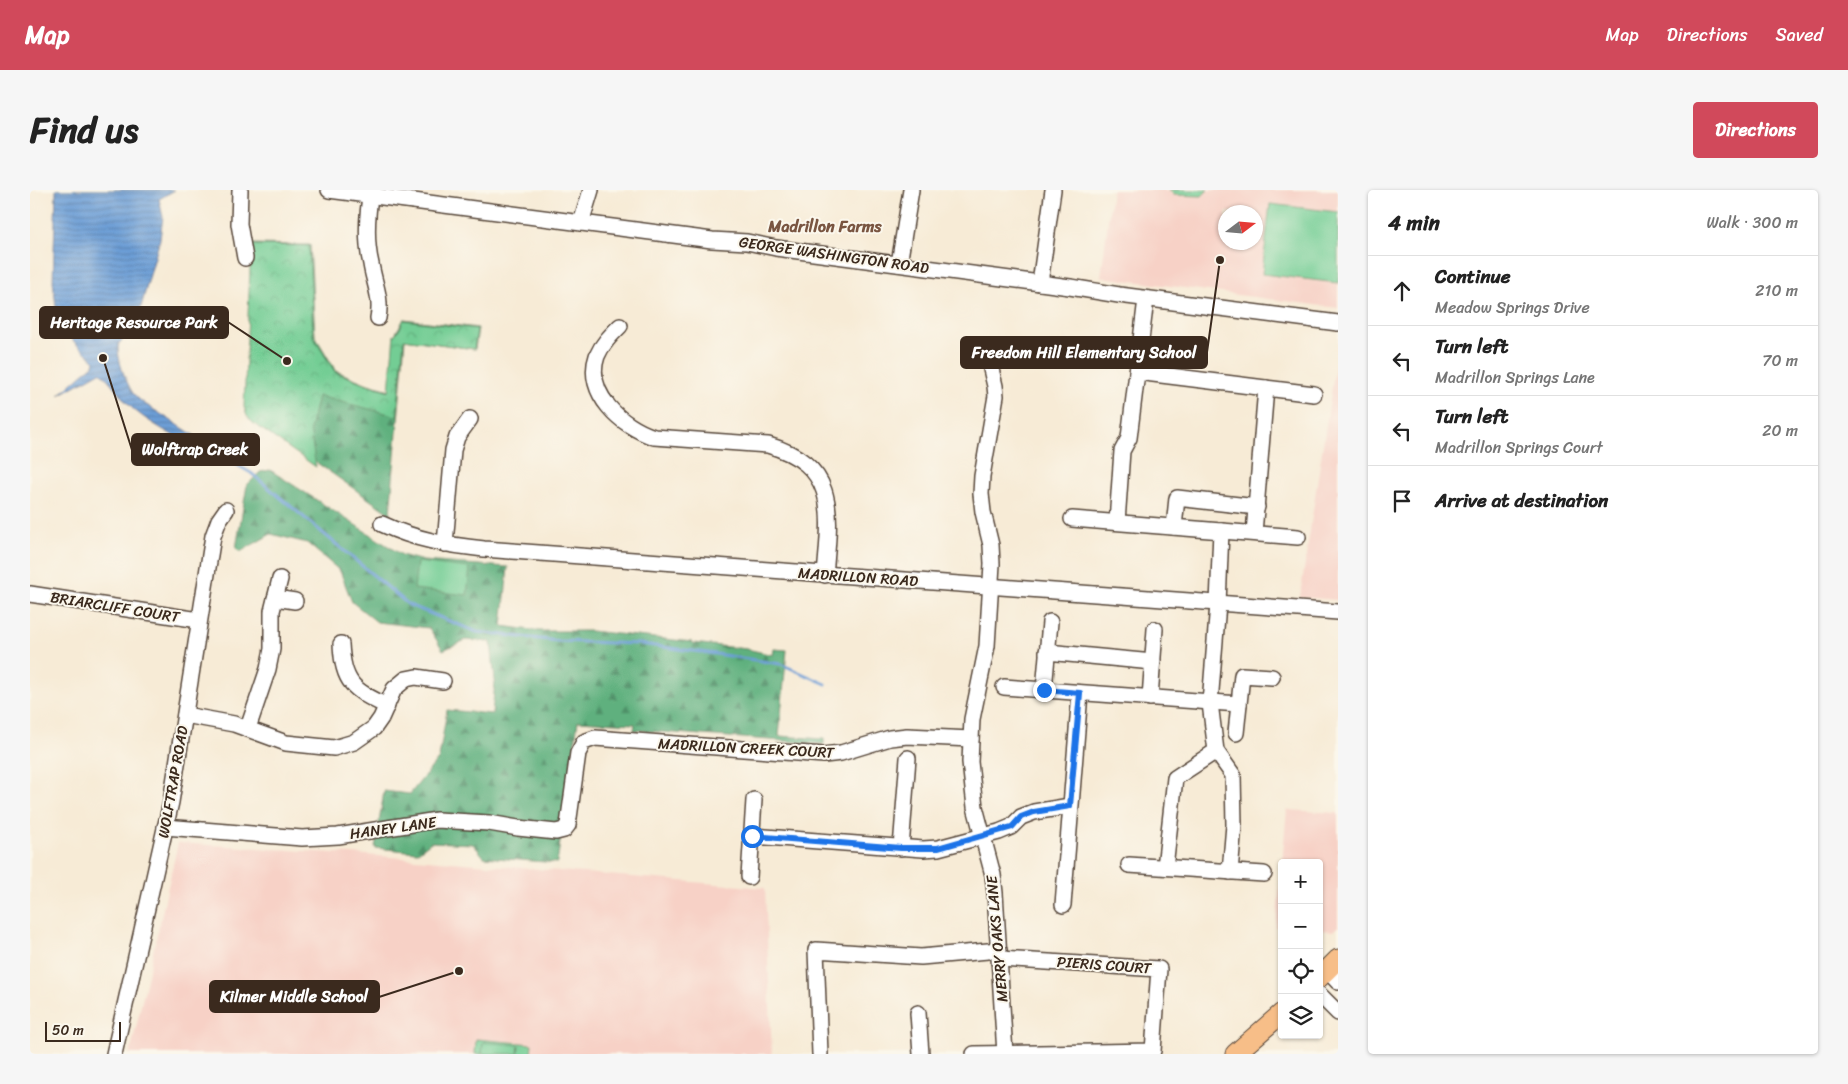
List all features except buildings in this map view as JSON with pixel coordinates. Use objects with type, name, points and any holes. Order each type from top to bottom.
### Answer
[{"type":"main road","points":[[1235,1054],[1278,1016]]},
{"type":"street","points":[[240,190],[239,224],[245,258]]},
{"type":"street","name":"GEORGE WASHINGTON ROAD","points":[[329,190],[371,193],[712,240],[747,242],[776,248],[1146,299],[1338,323]]},
{"type":"street","points":[[581,223],[591,190]]},
{"type":"street","points":[[899,264],[911,190]]},
{"type":"street","points":[[1040,283],[1053,190]]},
{"type":"street","points":[[371,193],[368,245],[379,296],[378,318]]},
{"type":"street","points":[[1117,522],[1122,451],[1129,438],[1146,299]]},
{"type":"street","points":[[620,326],[602,348],[596,363],[596,376],[599,388],[611,411],[640,433],[654,437],[768,445],[782,449],[806,464],[817,477],[828,503],[830,521],[825,575]]},
{"type":"street","name":"MERRY OAKS LANE","points":[[990,364],[996,386],[996,396],[982,476],[981,494],[983,512],[991,545],[992,564],[987,646],[970,739],[972,789],[994,886],[1005,1053]]},
{"type":"street","points":[[1137,372],[1314,394]]},
{"type":"street","points":[[1254,533],[1266,388]]},
{"type":"street","points":[[445,544],[453,450],[457,438],[470,418]]},
{"type":"street","points":[[1174,527],[1176,498],[1257,506]]},
{"type":"street","name":"WOLFTRAP ROAD","points":[[114,1054],[166,827],[213,536],[219,520],[226,510]]},
{"type":"street","points":[[1072,518],[1298,537]]},
{"type":"street","name":"MADRILLON ROAD","points":[[382,524],[414,538],[484,549],[1338,612]]},
{"type":"street","points":[[1221,531],[1218,604],[1210,703],[1216,751],[1233,775],[1234,825],[1230,872]]},
{"type":"street","points":[[248,728],[268,669],[272,649],[272,611],[280,579]]},
{"type":"street","name":"BRIARCLIFF COURT","points":[[30,594],[200,620]]},
{"type":"street","points":[[275,598],[295,601]]},
{"type":"street","points":[[1044,690],[1050,622]]},
{"type":"street","points":[[1150,698],[1155,629]]},
{"type":"street","points":[[341,644],[342,663],[345,674],[352,685],[360,692],[387,706]]},
{"type":"street","points":[[1047,652],[1153,662]]},
{"type":"street","points":[[1236,733],[1242,675],[1272,677]]},
{"type":"street","points":[[185,715],[248,728],[286,744],[320,747],[342,746],[364,737],[374,728],[381,718],[394,689],[406,679],[416,677],[444,681]]},
{"type":"street","points":[[1004,687],[1239,704]]},
{"type":"street","points":[[1063,906],[1080,693]]},
{"type":"street","name":"MADRILLON CREEK COURT","points":[[608,739],[824,755],[841,753],[890,738],[907,736],[970,739]]},
{"type":"street","name":"HANEY LANE","points":[[166,827],[302,838],[325,838],[437,820],[489,823],[556,832],[564,830],[568,825],[578,753],[584,742],[595,738],[608,739]]},
{"type":"street","points":[[1166,867],[1175,778],[1216,751]]},
{"type":"street","points":[[901,848],[908,758]]},
{"type":"street","points":[[749,877],[754,800]]},
{"type":"street","points":[[752,836],[901,848],[938,848],[1012,827],[1021,817],[1034,812],[1070,806]]},
{"type":"street","points":[[1129,865],[1264,874]]},
{"type":"street","points":[[820,1054],[816,950],[921,957],[999,954]]},
{"type":"street","name":"PIERIS COURT","points":[[999,954],[1159,969],[1153,1051],[1005,1053]]},
{"type":"street","points":[[1323,998],[1338,1012]]},
{"type":"street","points":[[918,1013],[921,1054]]},
{"type":"street","points":[[974,1054],[1005,1053]]},
{"type":"shaded area","points":[[1112,190],[1338,190],[1338,308],[1101,277]]},
{"type":"shaded area","points":[[1338,348],[1338,600],[1300,597]]},
{"type":"shaded area","points":[[1287,810],[1338,813],[1338,927],[1334,931],[1323,930],[1323,859],[1282,859]]},
{"type":"shaded area","points":[[178,843],[367,855],[765,888],[772,1054],[130,1054]]},
{"type":"shaded area","points":[[1278,906],[1278,927],[1276,927]]},
{"type":"green space","points":[[1169,190],[1208,190],[1202,196],[1174,195]]},
{"type":"green space","points":[[1270,204],[1338,212],[1338,283],[1262,274]]},
{"type":"green space","points":[[252,244],[310,245],[315,336],[336,371],[368,384],[390,390],[395,334],[404,319],[478,328],[475,349],[405,339],[390,514],[247,414]]},
{"type":"green space","points":[[251,245],[309,246],[313,337],[335,372],[389,391],[394,335],[400,329],[403,320],[477,329],[474,349],[404,339],[397,416],[318,396],[310,430],[316,467],[253,423],[247,416],[244,407]]},
{"type":"green space","points":[[270,470],[402,555],[423,561],[508,567],[502,626],[539,631],[591,631],[747,649],[773,655],[774,649],[787,650],[779,736],[824,739],[824,744],[634,730],[635,724],[578,721],[557,863],[484,857],[473,844],[431,842],[418,852],[375,848],[384,791],[410,794],[439,758],[447,710],[492,714],[495,681],[491,642],[466,640],[443,650],[429,628],[377,622],[352,602],[340,571],[307,543],[271,534],[240,552],[236,548],[247,485],[260,472]]},
{"type":"green space","points":[[417,562],[470,568],[467,595],[414,589]]},
{"type":"green space","points":[[476,1039],[532,1044],[531,1054],[475,1054]]},
{"type":"green space","points":[[483,1042],[519,1045],[518,1054],[482,1054]]},
{"type":"water","points":[[56,190],[175,190],[159,199],[163,217],[160,239],[136,325],[131,333],[119,343],[120,361],[127,383],[137,397],[219,451],[226,458],[190,444],[150,422],[123,399],[100,372],[59,395],[95,361],[73,341],[56,307],[53,281]]},
{"type":"waterway","points":[[223,457],[251,473],[409,605],[477,632],[558,641],[640,644],[716,654],[781,664],[826,684]]},
{"type":"place","name":"Freedom Hill Elementary School","points":[[1220,260]]},
{"type":"place","name":"Wolftrap Creek","points":[[103,358]]},
{"type":"place","name":"Heritage Resource Park","points":[[287,361]]},
{"type":"place","name":"Kilmer Middle School","points":[[459,971]]},
{"type":"district","name":"Madrillon Farms","points":[[825,226]]},
{"type":"route","points":[[752,836],[901,848],[938,848],[999,832],[1012,827],[1021,817],[1034,812],[1070,806],[1080,693],[1044,690]]}]
